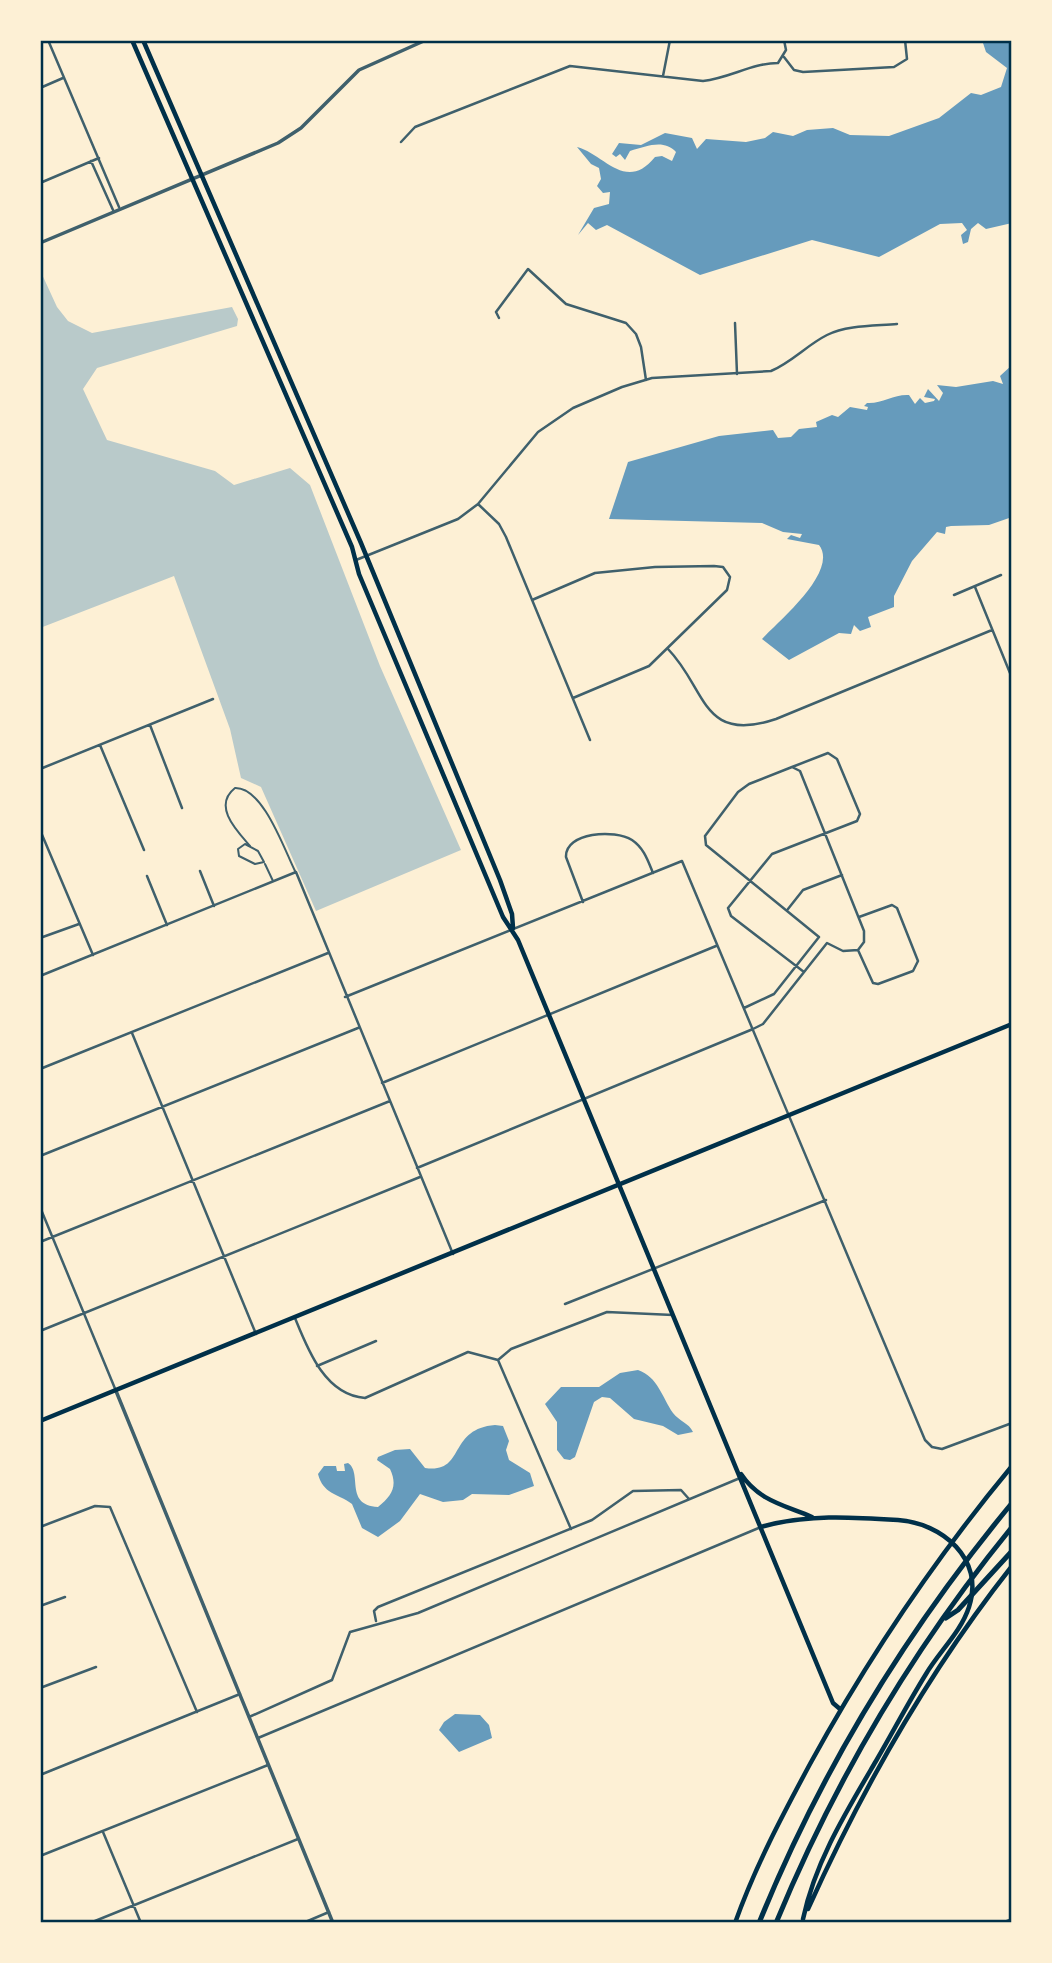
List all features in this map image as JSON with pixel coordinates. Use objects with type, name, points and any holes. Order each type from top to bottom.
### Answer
[{"type":"highway","points":[[759,1923],[808,1814],[870,1701],[939,1596],[1012,1503]]},
{"type":"highway","points":[[776,1923],[820,1824],[855,1758],[940,1622],[1012,1527]]},
{"type":"highway","points":[[940,1622],[958,1609],[1012,1551]]},
{"type":"main road","points":[[132,40],[356,561],[503,917],[513,929],[549,1014],[833,1703],[841,1709]]},
{"type":"main road","points":[[143,40],[365,557],[499,880],[512,914],[513,929]]},
{"type":"main road","points":[[40,1421],[1012,1024]]},
{"type":"main road","points":[[735,1465],[751,1489],[765,1500],[814,1518]]},
{"type":"main road","points":[[735,1923],[778,1822],[841,1709],[917,1587],[1012,1466]]},
{"type":"main road","points":[[761,1527],[793,1519],[814,1518],[911,1521],[944,1534],[963,1555],[973,1586],[970,1607],[961,1624],[939,1653],[846,1812],[809,1891],[803,1921]]},
{"type":"main road","points":[[803,1921],[856,1806],[903,1724],[962,1633],[1012,1566]]},
{"type":"street","points":[[48,40],[119,207]]},
{"type":"street","points":[[40,243],[119,207],[289,137],[359,70],[426,40]]},
{"type":"street","points":[[663,76],[670,40]]},
{"type":"street","points":[[401,142],[415,127],[558,69],[585,65],[703,81],[720,79],[755,65],[778,63],[786,50],[784,40]]},
{"type":"street","points":[[784,57],[794,70],[803,72],[894,67],[906,59],[905,40]]},
{"type":"street","points":[[40,88],[64,78]]},
{"type":"street","points":[[40,183],[99,158]]},
{"type":"street","points":[[91,161],[113,210]]},
{"type":"street","points":[[499,318],[496,312],[528,269],[566,304],[626,323],[636,334],[641,347],[646,380]]},
{"type":"street","points":[[735,323],[737,374]]},
{"type":"street","points":[[356,561],[458,519],[478,504],[538,432],[556,417],[622,387],[646,380],[771,371],[786,365],[825,336],[841,330],[897,324]]},
{"type":"street","points":[[478,504],[499,524],[590,740]]},
{"type":"street","points":[[533,600],[595,573],[654,567],[723,567],[730,577],[727,590],[649,666],[573,698]]},
{"type":"street","points":[[954,595],[1001,575]]},
{"type":"street","points":[[975,587],[1012,678]]},
{"type":"street","points":[[668,649],[687,671],[701,701],[710,713],[722,720],[748,726],[776,719],[992,630]]},
{"type":"street","points":[[40,769],[213,699]]},
{"type":"street","points":[[150,725],[182,808]]},
{"type":"street","points":[[100,745],[144,850]]},
{"type":"street","points":[[792,767],[800,771],[825,833],[859,917],[864,931],[864,942],[858,950],[843,951],[827,943],[788,909],[750,880],[705,845],[705,836],[738,792],[749,784],[792,767],[828,753],[837,759],[859,814],[857,821],[825,833],[772,854],[750,880],[728,908],[731,916],[804,972]]},
{"type":"street","points":[[40,830],[93,955]]},
{"type":"street","points":[[583,902],[566,857],[566,850],[571,844],[604,832],[623,835],[642,850],[653,873]]},
{"type":"street","points":[[345,997],[682,862],[928,1444],[942,1449],[1012,1423]]},
{"type":"street","points":[[200,871],[214,906]]},
{"type":"street","points":[[40,976],[296,872],[345,997],[453,1254]]},
{"type":"street","points":[[788,909],[803,890],[842,875]]},
{"type":"street","points":[[147,876],[167,925]]},
{"type":"street","points":[[858,950],[873,983],[878,984],[913,971],[918,961],[897,908],[892,905],[859,917]]},
{"type":"street","points":[[40,937],[79,924]]},
{"type":"street","points":[[744,1008],[767,999],[779,989],[820,937]]},
{"type":"street","points":[[417,1168],[753,1029],[762,1024],[775,1009],[827,943]]},
{"type":"street","points":[[382,1083],[717,945]]},
{"type":"street","points":[[40,1069],[328,953]]},
{"type":"street","points":[[779,989],[786,995]]},
{"type":"street","points":[[767,999],[775,1009]]},
{"type":"street","points":[[40,1156],[358,1028]]},
{"type":"street","points":[[132,1032],[222,1257],[256,1334]]},
{"type":"street","points":[[40,1242],[390,1101]]},
{"type":"street","points":[[40,1331],[421,1176]]},
{"type":"street","points":[[565,1304],[826,1200]]},
{"type":"street","points":[[40,1207],[333,1923]]},
{"type":"street","points":[[498,1360],[511,1349],[607,1312],[673,1315]]},
{"type":"street","points":[[295,1318],[322,1374],[351,1397],[365,1398],[468,1352],[498,1360]]},
{"type":"street","points":[[317,1366],[376,1341]]},
{"type":"street","points":[[498,1360],[571,1529]]},
{"type":"street","points":[[249,1717],[332,1680],[350,1633],[376,1623],[418,1613],[740,1478]]},
{"type":"street","points":[[376,1623],[374,1611],[378,1607],[592,1520],[633,1491],[681,1490],[689,1499]]},
{"type":"street","points":[[40,1527],[95,1506],[106,1506],[114,1513],[197,1712]]},
{"type":"street","points":[[258,1738],[761,1527]]},
{"type":"street","points":[[40,1606],[65,1597]]},
{"type":"street","points":[[40,1688],[96,1667]]},
{"type":"street","points":[[40,1775],[240,1695]]},
{"type":"street","points":[[40,1856],[268,1765]]},
{"type":"street","points":[[102,1831],[141,1923]]},
{"type":"street","points":[[90,1923],[299,1839]]},
{"type":"street","points":[[303,1923],[329,1912]]},
{"type":"street","points":[[1002,1923],[1012,1919]]},
{"type":"lane","points":[[274,882],[264,862],[233,826],[226,811],[227,797],[235,788],[250,791],[262,806],[296,872]]},
{"type":"lane","points":[[250,846],[240,846],[239,856],[255,864],[264,862]]},
{"type":"shaded area","points":[[40,270],[57,307],[68,321],[92,333],[232,307],[238,319],[237,326],[97,368],[83,389],[107,440],[215,471],[234,485],[290,468],[310,485],[380,666],[461,850],[316,911],[261,787],[241,778],[230,729],[174,576],[40,628]]},
{"type":"water","points":[[982,40],[1012,40],[1012,223],[986,229],[978,223],[971,229],[968,242],[963,244],[961,235],[967,230],[962,223],[940,224],[879,257],[812,240],[700,275],[607,225],[596,230],[588,223],[578,235],[594,208],[609,204],[610,192],[603,193],[597,186],[601,179],[599,168],[591,164],[577,147],[615,168],[634,172],[655,157],[662,156],[672,161],[676,152],[666,146],[649,146],[630,151],[625,160],[620,154],[616,157],[612,154],[619,143],[641,145],[665,133],[692,138],[697,149],[706,139],[746,142],[765,138],[773,132],[793,136],[807,130],[833,128],[850,135],[889,136],[939,118],[971,93],[981,95],[1001,87],[1007,68],[986,52]]},
{"type":"water","points":[[1012,365],[1012,517],[989,525],[946,527],[945,534],[937,532],[912,561],[894,596],[894,607],[868,617],[871,627],[860,631],[854,625],[851,634],[839,633],[789,660],[762,639],[805,595],[814,581],[821,568],[823,556],[819,545],[787,539],[791,535],[800,538],[802,534],[783,532],[762,523],[609,519],[628,462],[719,436],[773,430],[778,438],[791,437],[799,429],[817,427],[816,422],[832,415],[838,417],[850,407],[867,410],[868,407],[864,406],[867,403],[904,395],[909,395],[915,404],[920,398],[925,403],[934,401],[935,399],[924,397],[928,389],[939,401],[943,393],[937,385],[956,387],[993,381],[1003,384],[1000,376]]},
{"type":"water","points":[[638,1370],[655,1382],[673,1413],[693,1432],[678,1435],[663,1426],[634,1419],[610,1398],[602,1397],[594,1402],[575,1457],[564,1459],[557,1450],[557,1422],[545,1404],[561,1387],[599,1387],[620,1373]]},
{"type":"water","points":[[503,1426],[509,1441],[506,1450],[509,1460],[530,1473],[534,1486],[509,1495],[472,1494],[463,1500],[443,1502],[420,1494],[400,1521],[378,1537],[362,1528],[352,1504],[327,1489],[320,1481],[318,1474],[324,1466],[336,1466],[337,1471],[345,1471],[344,1464],[348,1463],[352,1468],[361,1501],[378,1507],[390,1495],[393,1481],[390,1469],[377,1460],[378,1457],[395,1450],[410,1449],[425,1468],[438,1468],[453,1458],[470,1434],[480,1428]]},
{"type":"water","points":[[455,1714],[480,1715],[489,1725],[492,1738],[459,1752],[439,1730],[444,1722]]}]
